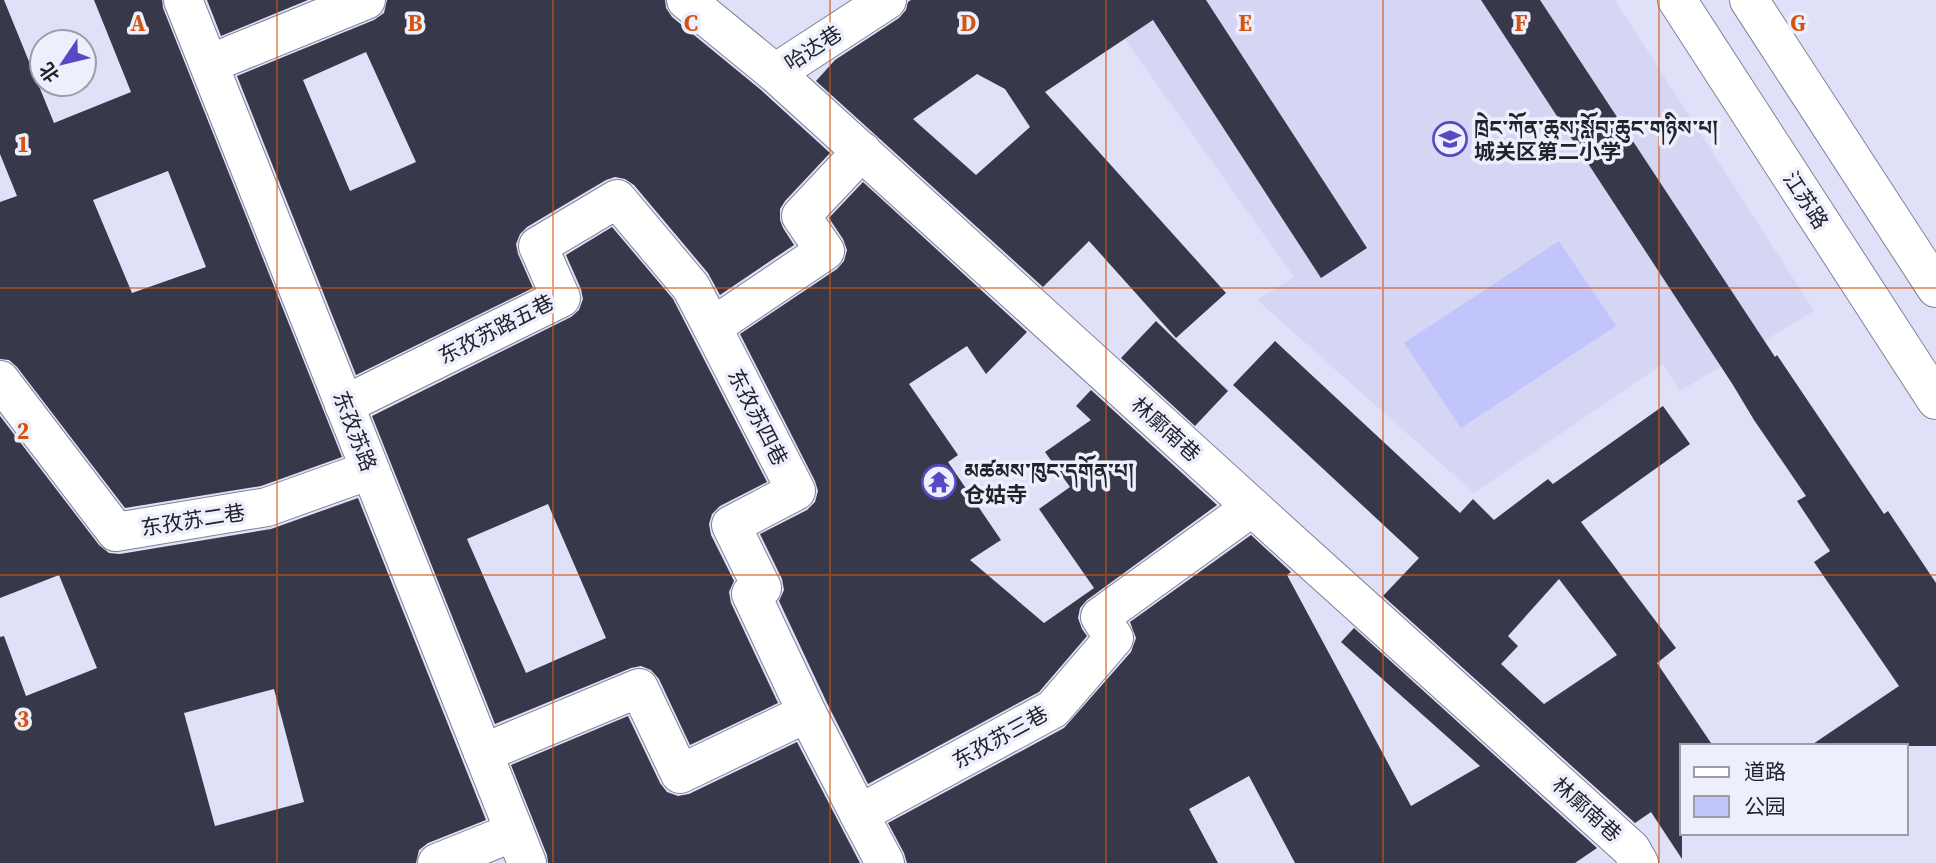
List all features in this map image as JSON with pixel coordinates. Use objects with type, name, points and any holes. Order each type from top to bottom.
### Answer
[{"type":"main road","name":"东孜苏路","points":[[183,0],[520,848]]},
{"type":"main road","points":[[209,64],[366,0]]},
{"type":"main road","name":"林廓南巷","points":[[686,0],[775,73],[862,151],[1243,515],[1627,858]]},
{"type":"main road","name":"哈达巷","points":[[775,73],[887,0]]},
{"type":"main road","name":"江苏路","points":[[1677,0],[1936,400]]},
{"type":"main road","points":[[1749,0],[1936,288]]},
{"type":"main road","points":[[712,327],[825,251],[801,216],[862,151]]},
{"type":"main road","name":"东孜苏路五巷","points":[[344,405],[561,298],[538,246],[617,199],[691,287],[712,327]]},
{"type":"main road","name":"东孜苏四巷","points":[[712,327],[796,491],[731,525],[762,588],[751,594],[807,713],[859,814]]},
{"type":"main road","name":"东孜苏二巷","points":[[0,380],[116,532],[267,508],[370,470]]},
{"type":"main road","points":[[1147,577],[1243,515]]},
{"type":"main road","name":"东孜苏三巷","points":[[859,814],[1053,709],[1114,638],[1100,617],[1243,515]]},
{"type":"main road","points":[[483,753],[639,688],[680,774],[807,713]]},
{"type":"main road","points":[[859,814],[885,863]]},
{"type":"main road","points":[[438,863],[520,848]]},
{"type":"shaded area","name":"ཁྲེང་ཀོན་ཆུས་སློབ་ཆུང་གཉིས་པ། 城关区第二小学","points":[[1097,0],[1615,0],[1814,311],[1680,391],[1663,364],[1474,493],[1257,300],[1294,277]]},
{"type":"green space","points":[[1559,241],[1616,326],[1461,428],[1404,343]]},
{"type":"building","points":[[0,0],[4,0],[28,59],[28,98],[44,98],[54,123],[131,92],[94,0],[162,0],[342,457],[261,486],[125,508],[17,367],[9,360],[0,359],[0,202],[17,196],[0,154]],"holes":[[[168,171],[206,267],[132,293],[93,200]]]},
{"type":"building","points":[[207,0],[308,0],[221,36]]},
{"type":"building","points":[[387,0],[665,0],[666,8],[672,17],[761,90],[830,153],[780,209],[783,228],[794,245],[720,295],[708,273],[634,185],[615,177],[527,227],[520,234],[516,244],[518,254],[533,288],[356,375],[237,76],[374,20],[384,13]],"holes":[[[366,52],[416,162],[350,191],[303,80]]]},
{"type":"building","points":[[1206,0],[1367,248],[1321,278],[1153,20],[1045,92],[1226,293],[1176,338],[1089,241],[1043,287],[816,81],[835,60],[899,18],[906,10],[908,2]],"holes":[[[977,74],[1005,89],[1030,127],[976,175],[913,119]]]},
{"type":"building","points":[[1481,0],[1540,0],[1775,357],[1777,355],[1884,514],[1888,511],[1936,583],[1936,746],[1813,744],[1899,686],[1814,562],[1830,551],[1797,501],[1806,496]]},
{"type":"building","points":[[863,182],[1027,332],[986,374],[967,346],[909,384],[958,455],[948,462],[1001,540],[970,560],[1044,623],[1094,588],[1039,509],[1070,487],[1045,452],[1091,420],[1076,406],[1091,390],[1217,505],[1087,600],[1080,608],[1078,618],[1087,636],[1039,692],[868,784],[779,601],[784,590],[782,579],[760,534],[807,510],[815,502],[818,491],[740,334],[837,269],[844,261],[847,250],[829,218]]},
{"type":"building","points":[[612,227],[673,299],[767,482],[720,506],[712,514],[709,524],[711,535],[734,581],[729,592],[731,603],[778,703],[690,745],[659,679],[651,670],[641,666],[495,724],[372,416],[571,317],[579,310],[583,299],[566,255]],"holes":[[[548,504],[606,638],[526,673],[467,539]]]},
{"type":"building","points":[[1156,321],[1228,391],[1195,426],[1121,358]]},
{"type":"building","points":[[1275,341],[1460,513],[1473,499],[1494,520],[1548,479],[1553,484],[1663,406],[1690,444],[1581,522],[1676,648],[1657,663],[1712,744],[1680,744],[1682,859],[1651,812],[1635,823],[1383,596],[1419,558],[1233,385]],"holes":[[[1559,579],[1617,655],[1544,704],[1501,664],[1518,646],[1508,636]]]},
{"type":"building","points":[[0,416],[99,545],[109,553],[120,554],[271,529],[358,498],[486,820],[428,843],[419,850],[416,863],[0,863],[0,637],[4,636],[26,696],[97,668],[59,575],[0,598]],"holes":[[[274,689],[304,802],[215,826],[184,713]]]},
{"type":"building","points":[[1251,535],[1291,572],[1287,575],[1411,806],[1480,766],[1341,642],[1354,628],[1597,848],[1575,863],[1295,863],[1249,776],[1189,809],[1218,863],[907,863],[888,823],[1064,728],[1131,652],[1136,638],[1130,622]]},
{"type":"building","points":[[628,716],[660,783],[667,792],[678,796],[689,794],[797,742],[860,863],[548,863],[511,765]]},
{"type":"place","name":"ཁྲེང་ཀོན་ཆུས་སློབ་ཆུང་གཉིས་པ། 城关区第二小学","points":[[1450,139]]},
{"type":"place","name":"མཚམས་ཁུང་དགོན་པ། 仓姑寺","points":[[939,482]]}]
